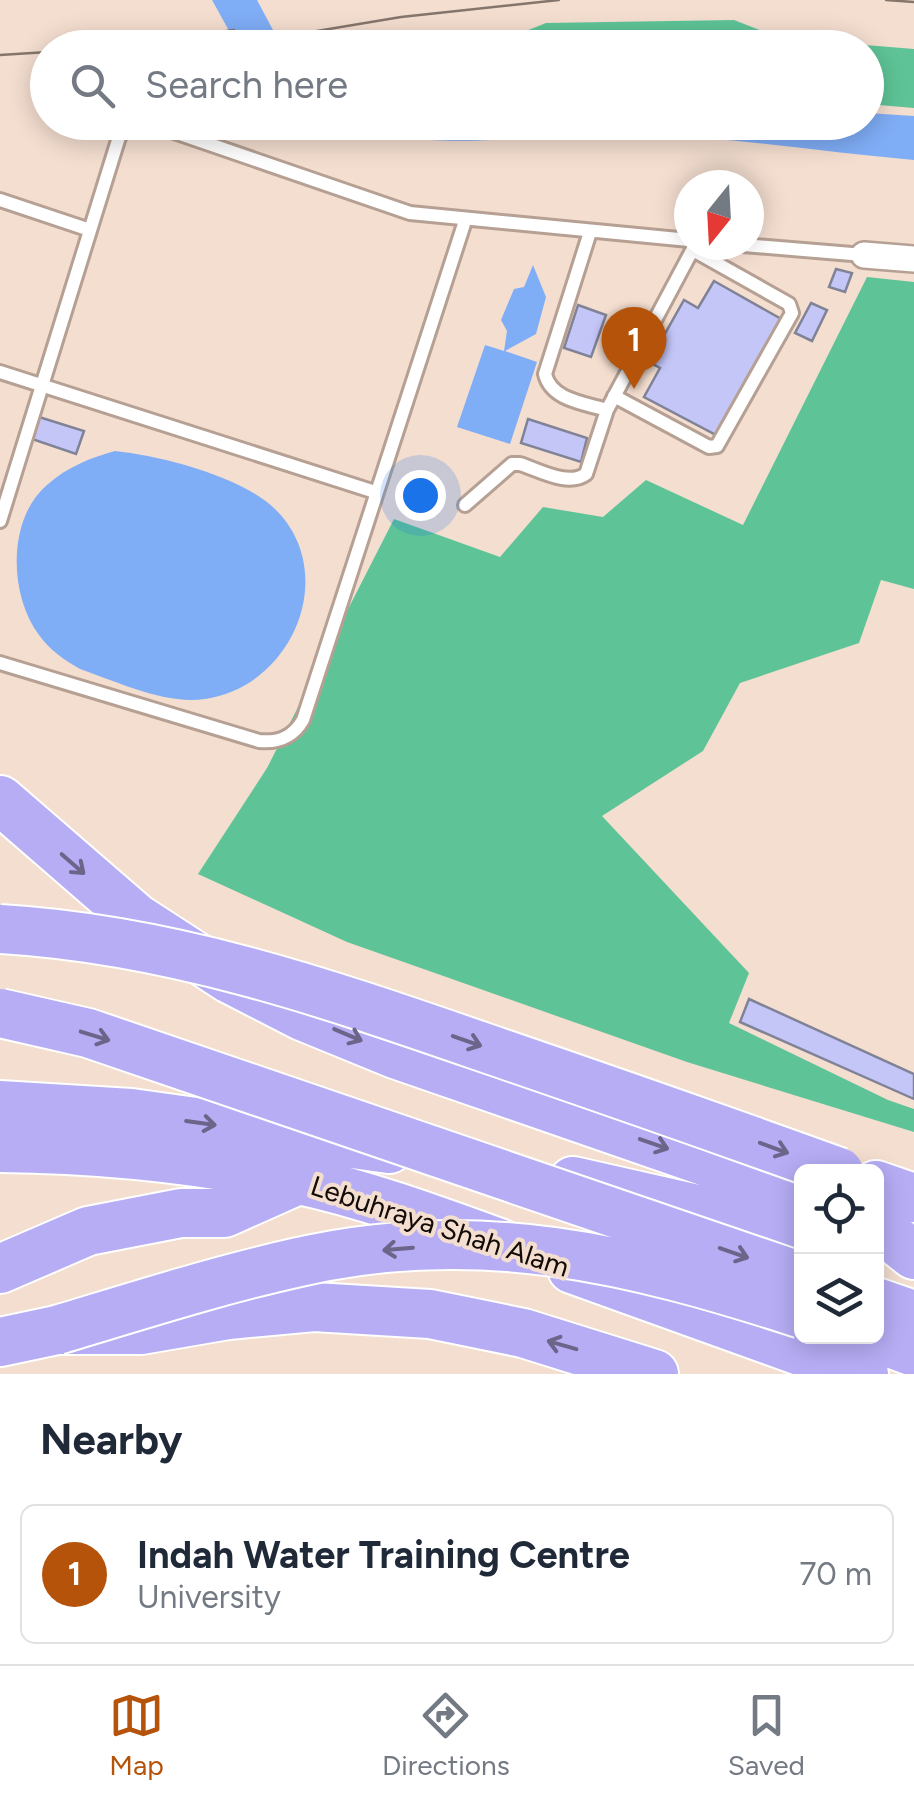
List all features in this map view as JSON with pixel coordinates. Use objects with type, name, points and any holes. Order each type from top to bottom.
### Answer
[{"type":"highway","points":[[0,800],[136,918],[230,979],[302,1016],[394,1054],[794,1192]]},
{"type":"highway","points":[[0,929],[52,932],[159,949],[306,986],[816,1164]]},
{"type":"highway","points":[[0,1013],[88,1033],[794,1273]]},
{"type":"highway","name":"Lebuhraya Shah Alam","points":[[0,1105],[131,1113],[360,1144],[586,1184],[754,1222],[794,1235]]},
{"type":"highway","name":"Lebuhraya Shah Alam","points":[[0,1148],[81,1149],[298,1180],[402,1208],[864,1374]]},
{"type":"highway","points":[[0,1268],[88,1231],[181,1213],[224,1213],[298,1180]]},
{"type":"highway","points":[[884,1188],[914,1198]]},
{"type":"highway","points":[[884,1231],[914,1254]]},
{"type":"highway","points":[[0,1342],[57,1330],[302,1261],[371,1251],[466,1245],[533,1248],[616,1260],[699,1280],[794,1311]]},
{"type":"highway","points":[[884,1265],[914,1275]]},
{"type":"highway","points":[[884,1305],[914,1316]]},
{"type":"highway","points":[[57,1330],[140,1330],[228,1315],[314,1307],[430,1314],[523,1333],[654,1374]]},
{"type":"highway","points":[[884,1341],[914,1352]]},
{"type":"street","points":[[864,255],[914,259]]},
{"type":"lane","points":[[0,521],[118,140]]},
{"type":"lane","points":[[197,140],[386,206],[465,221],[674,243]]},
{"type":"lane","points":[[0,200],[90,230]]},
{"type":"lane","points":[[0,663],[259,741],[272,742],[296,732],[465,221]]},
{"type":"lane","points":[[590,232],[544,374],[548,386],[558,394],[607,410]]},
{"type":"lane","points":[[764,247],[864,255]]},
{"type":"lane","points":[[465,505],[512,464],[569,480],[581,478],[607,410],[684,260]]},
{"type":"lane","points":[[614,396],[709,446],[718,446],[792,313],[789,304],[717,260]]},
{"type":"lane","points":[[0,372],[375,492]]},
{"type":"green space","points":[[734,20],[760,30],[529,30],[546,23]]},
{"type":"green space","points":[[884,47],[914,49],[914,108],[884,105]]},
{"type":"green space","points":[[867,277],[914,282],[914,589],[881,580],[859,643],[740,683],[703,751],[602,816],[749,973],[729,1023],[914,1109],[914,1132],[687,1062],[347,942],[198,874],[267,768],[394,519],[500,557],[543,507],[603,517],[646,480],[743,525]]},
{"type":"water","points":[[212,0],[257,0],[273,30],[229,30]]},
{"type":"water","points":[[884,114],[914,116],[914,160],[728,140],[884,140]]},
{"type":"water","points":[[533,265],[546,297],[536,334],[505,351],[537,362],[510,444],[457,427],[485,345],[504,351],[507,331],[501,320],[514,289],[524,287]]},
{"type":"water","points":[[115,451],[179,463],[245,488],[278,512],[296,538],[304,567],[304,597],[297,625],[282,652],[261,674],[235,690],[190,700],[126,686],[80,669],[63,658],[43,640],[29,618],[18,579],[17,558],[25,517],[34,500],[55,479],[79,464]]},
{"type":"building","points":[[836,269],[852,273],[845,292],[829,287]]},
{"type":"building","points":[[714,281],[783,320],[718,436],[644,397],[660,368],[649,362],[684,300],[698,308]]},
{"type":"building","points":[[811,303],[827,310],[812,341],[795,333]]},
{"type":"building","points":[[578,305],[606,315],[591,357],[564,348]]},
{"type":"building","points":[[39,417],[84,431],[76,454],[32,439]]},
{"type":"building","points":[[528,419],[587,438],[581,462],[521,443]]},
{"type":"building","points":[[749,999],[914,1074],[914,1099],[740,1022]]},
{"type":"tram line","points":[[323,30],[401,17],[559,0]]},
{"type":"tram line","points":[[886,0],[914,2]]},
{"type":"tram line","points":[[0,55],[30,53]]},
{"type":"place","name":"Indah Water Training Centre","points":[[634,389]]}]
